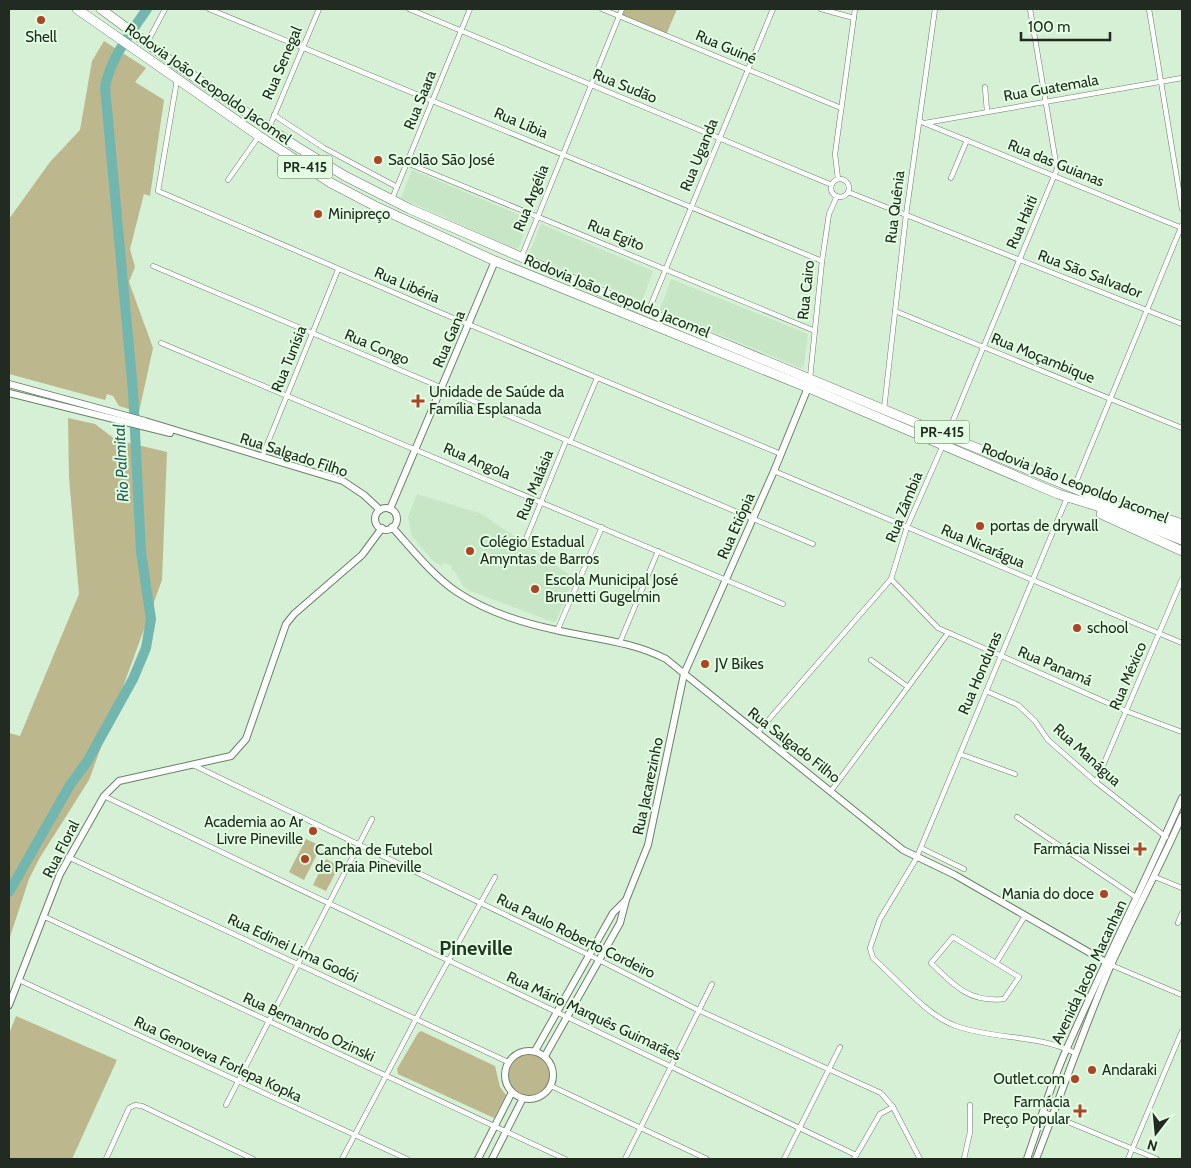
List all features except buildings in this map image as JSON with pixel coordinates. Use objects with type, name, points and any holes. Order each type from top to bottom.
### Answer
[{"type":"highway","name":"Rodovia João Leopoldo Jacomel","points":[[77,9],[259,136],[348,192],[495,261],[809,388],[1067,498],[1097,506],[1182,540]]},
{"type":"highway","name":"Rodovia João Leopoldo Jacomel","points":[[102,9],[137,36],[319,162],[391,200],[648,312],[947,434],[1182,533]]},
{"type":"highway","points":[[495,261],[509,256],[521,258]]},
{"type":"highway","points":[[1067,498],[1182,551]]},
{"type":"highway","points":[[1106,500],[1150,512],[1182,524]]},
{"type":"main road","name":"Rua Gana","points":[[390,509],[495,261]]},
{"type":"main road","name":"Rua Cairo","points":[[809,388],[810,378]]},
{"type":"main road","name":"Rua Salgado Filho","points":[[9,384],[118,413],[144,424],[343,481],[364,495],[380,510]]},
{"type":"main road","name":"Rua Etiópia","points":[[684,674],[809,388]]},
{"type":"main road","name":"Rua Salgado Filho","points":[[9,393],[115,421],[144,424]]},
{"type":"main road","points":[[390,509],[396,517],[392,527],[382,528],[375,520],[380,510],[390,509]]},
{"type":"main road","name":"Rua Salgado Filho","points":[[392,527],[432,571],[457,592],[512,618],[557,631],[620,642],[648,650],[666,659],[916,859],[955,875],[1111,965]]},
{"type":"main road","name":"Rua Floral","points":[[9,1005],[68,857],[104,796],[118,781],[231,756],[238,750],[246,739],[286,624],[294,614],[362,555],[382,528]]},
{"type":"main road","name":"Rua Jacarezinho","points":[[545,1056],[620,923],[626,900],[648,845],[684,674]]},
{"type":"main road","name":"Avenida Jacob Macanhan","points":[[1028,1159],[1066,1048],[1104,961],[1137,898],[1182,798]]},
{"type":"main road","name":"Avenida Jacob Macanhan","points":[[1036,1159],[1111,965],[1155,877],[1182,816]]},
{"type":"main road","name":"Rua Jacarezinho","points":[[535,1051],[613,913],[626,900]]},
{"type":"main road","points":[[535,1051],[545,1056],[553,1069],[551,1086],[540,1096],[524,1098],[512,1092],[505,1076],[508,1062],[520,1052],[535,1051]]},
{"type":"main road","points":[[478,1159],[512,1092]]},
{"type":"main road","points":[[492,1159],[524,1098]]},
{"type":"street","points":[[147,43],[165,9]]},
{"type":"street","name":"Rua Líbia","points":[[209,9],[303,46],[822,261]]},
{"type":"street","name":"Rua Senegal","points":[[269,128],[319,9]]},
{"type":"street","name":"Rua Sudão","points":[[409,9],[832,185]]},
{"type":"street","name":"Rua Saara","points":[[391,200],[470,9]]},
{"type":"street","name":"Rua Guiné","points":[[602,9],[841,108]]},
{"type":"street","name":"Rua Argélia","points":[[521,258],[536,216],[622,9]]},
{"type":"street","name":"Rua Uganda","points":[[648,312],[773,9]]},
{"type":"street","points":[[821,9],[854,18]]},
{"type":"street","points":[[838,179],[835,154],[855,9]]},
{"type":"street","name":"Rua Quênia","points":[[884,409],[906,215],[935,9]]},
{"type":"street","name":"Rua Haiti","points":[[947,434],[1057,169],[1030,9]]},
{"type":"street","points":[[1149,9],[1182,209]]},
{"type":"street","name":"Rua Guatemala","points":[[925,123],[1182,78]]},
{"type":"street","name":"Rua Libéria","points":[[177,80],[158,191],[338,270],[781,454]]},
{"type":"street","points":[[984,87],[987,112]]},
{"type":"street","points":[[274,115],[324,148],[397,188]]},
{"type":"street","name":"Rua das Guianas","points":[[920,120],[1182,227]]},
{"type":"street","points":[[228,180],[259,136]]},
{"type":"street","points":[[951,178],[967,140]]},
{"type":"street","name":"Rua Egito","points":[[407,163],[814,331]]},
{"type":"street","points":[[838,179],[846,182],[848,192],[843,196],[837,196],[832,192],[832,185],[838,179]]},
{"type":"street","name":"Rua São Salvador","points":[[848,192],[1182,324]]},
{"type":"street","name":"Rua Cairo","points":[[810,378],[822,261],[829,214],[837,196]]},
{"type":"street","points":[[1074,487],[1182,227]]},
{"type":"street","name":"Rua Congo","points":[[153,266],[814,544]]},
{"type":"street","name":"Rua Tunísia","points":[[262,457],[338,270]]},
{"type":"street","name":"Rua Moçambique","points":[[895,311],[1182,428]]},
{"type":"street","name":"Rua Angola","points":[[161,343],[784,604]]},
{"type":"street","name":"Rua Malásia","points":[[526,539],[597,378]]},
{"type":"street","name":"Rua Zâmbia","points":[[891,579],[907,527],[942,445]]},
{"type":"street","name":"Rua Nicarágua","points":[[774,471],[1182,643]]},
{"type":"street","name":"Rua Honduras","points":[[1067,498],[921,848],[880,919],[870,948],[873,958],[934,1015],[956,1026],[1027,1038],[1066,1048],[1076,1053]]},
{"type":"street","points":[[557,631],[602,527]]},
{"type":"street","points":[[620,642],[658,551]]},
{"type":"street","points":[[758,732],[891,579],[938,628],[1001,657]]},
{"type":"street","name":"Rua México","points":[[1096,782],[1182,580]]},
{"type":"street","points":[[831,790],[948,633]]},
{"type":"street","name":"Rua Panamá","points":[[1001,657],[1126,711],[1182,732]]},
{"type":"street","points":[[871,660],[908,687]]},
{"type":"street","name":"Rua Manágua","points":[[986,691],[1018,705],[1035,721],[1048,740],[1096,782],[1171,841]]},
{"type":"street","points":[[960,754],[1015,774]]},
{"type":"street","name":"Rua Paulo Roberto Cordeiro","points":[[191,764],[358,846],[589,955],[698,1010],[881,1093],[892,1107],[920,1159]]},
{"type":"street","name":"Rua Mário Marquês Guimarães","points":[[104,796],[800,1128],[855,1157]]},
{"type":"street","points":[[1017,817],[1137,898]]},
{"type":"street","points":[[226,1105],[372,819]]},
{"type":"street","points":[[921,848],[964,868]]},
{"type":"street","name":"Rua Edinei Lima Godói","points":[[68,857],[508,1062]]},
{"type":"street","points":[[342,1159],[447,961],[495,877]]},
{"type":"street","points":[[1155,877],[1182,888]]},
{"type":"street","points":[[1178,923],[1182,912]]},
{"type":"street","name":"Rua Bernanrdo Ozinski","points":[[44,916],[565,1159]]},
{"type":"street","points":[[996,963],[1025,916]]},
{"type":"street","points":[[953,937],[996,963],[1019,977],[1004,999],[996,1000],[965,994],[931,963],[953,937]]},
{"type":"street","name":"Rua Salgado Filho","points":[[1111,965],[1182,995]]},
{"type":"street","name":"Rua Genoveva Forlepa Kopka","points":[[19,980],[407,1159]]},
{"type":"street","points":[[624,1159],[669,1066],[712,984]]},
{"type":"street","points":[[1128,1159],[1182,1031]]},
{"type":"street","points":[[784,1159],[840,1046]]},
{"type":"street","points":[[551,1086],[707,1159]]},
{"type":"street","points":[[106,1159],[129,1108],[135,1105],[142,1106],[253,1159]]},
{"type":"street","points":[[964,1159],[970,1132],[970,1105]]},
{"type":"street","points":[[855,1157],[880,1114],[892,1107]]},
{"type":"street","points":[[1044,1112],[1157,1159]]},
{"type":"shaded area","points":[[622,9],[677,9],[666,35],[618,16]]},
{"type":"shaded area","points":[[104,41],[146,68],[135,82],[164,100],[150,196],[144,194],[130,249],[135,267],[129,282],[153,348],[139,412],[119,406],[113,396],[107,394],[105,400],[9,374],[9,219],[50,162],[80,130],[92,61]]},
{"type":"shaded area","points":[[412,170],[529,219],[519,247],[516,249],[401,198]]},
{"type":"shaded area","points":[[541,224],[653,271],[642,301],[529,254]]},
{"type":"shaded area","points":[[671,279],[808,334],[804,366],[801,368],[660,310]]},
{"type":"shaded area","points":[[68,418],[95,424],[116,440],[167,452],[162,580],[89,780],[39,859],[29,879],[9,940],[9,733],[20,736],[79,594],[69,477]]},
{"type":"shaded area","name":"Colégio Estadual Amyntas de Barros","points":[[417,494],[482,514],[574,578],[556,621],[553,622],[468,590],[463,586],[455,571],[451,570],[452,566],[443,563],[442,566],[435,563],[412,536],[408,517]]},
{"type":"shaded area","name":"Cancha de Futebol de Praia Pineville","points":[[306,839],[321,846],[304,880],[289,872]]},
{"type":"shaded area","points":[[326,859],[339,866],[326,891],[313,885]]},
{"type":"shaded area","points":[[16,1016],[117,1060],[72,1159],[9,1159],[9,1034]]},
{"type":"shaded area","points":[[421,1031],[495,1066],[500,1087],[506,1095],[494,1118],[398,1074],[397,1069]]},
{"type":"shaded area","points":[[529,1052],[541,1056],[547,1062],[551,1074],[547,1086],[541,1092],[529,1096],[517,1092],[511,1086],[507,1074],[511,1062],[517,1056]]},
{"type":"waterway","name":"Rio Palmital","points":[[9,892],[70,785],[87,762],[133,679],[146,648],[151,619],[141,552],[133,391],[105,87],[116,56],[147,9]]},
{"type":"place","name":"Shell","points":[[41,20]]},
{"type":"place","name":"Sacolão São José","points":[[378,160]]},
{"type":"place","name":"Minipreço","points":[[318,214]]},
{"type":"place","name":"Unidade de Saúde da Família Esplanada","points":[[418,401]]},
{"type":"place","name":"portas de drywall","points":[[980,526]]},
{"type":"place","name":"Colégio Estadual Amyntas de Barros","points":[[470,551]]},
{"type":"place","name":"Escola Municipal José Brunetti Gugelmin","points":[[535,589]]},
{"type":"place","name":"school","points":[[1077,628]]},
{"type":"place","name":"JV Bikes","points":[[705,664]]},
{"type":"place","name":"Academia ao Ar Livre Pineville","points":[[313,831]]},
{"type":"place","name":"Farmácia Nissei","points":[[1140,849]]},
{"type":"place","name":"Cancha de Futebol de Praia Pineville","points":[[305,859]]},
{"type":"place","name":"Mania do doce","points":[[1104,894]]},
{"type":"place","name":"Andaraki","points":[[1092,1070]]},
{"type":"place","name":"Outlet.com","points":[[1075,1079]]},
{"type":"place","name":"Farmácia Preço Popular","points":[[1080,1111]]},
{"type":"district","name":"Pineville","points":[[476,948]]}]
